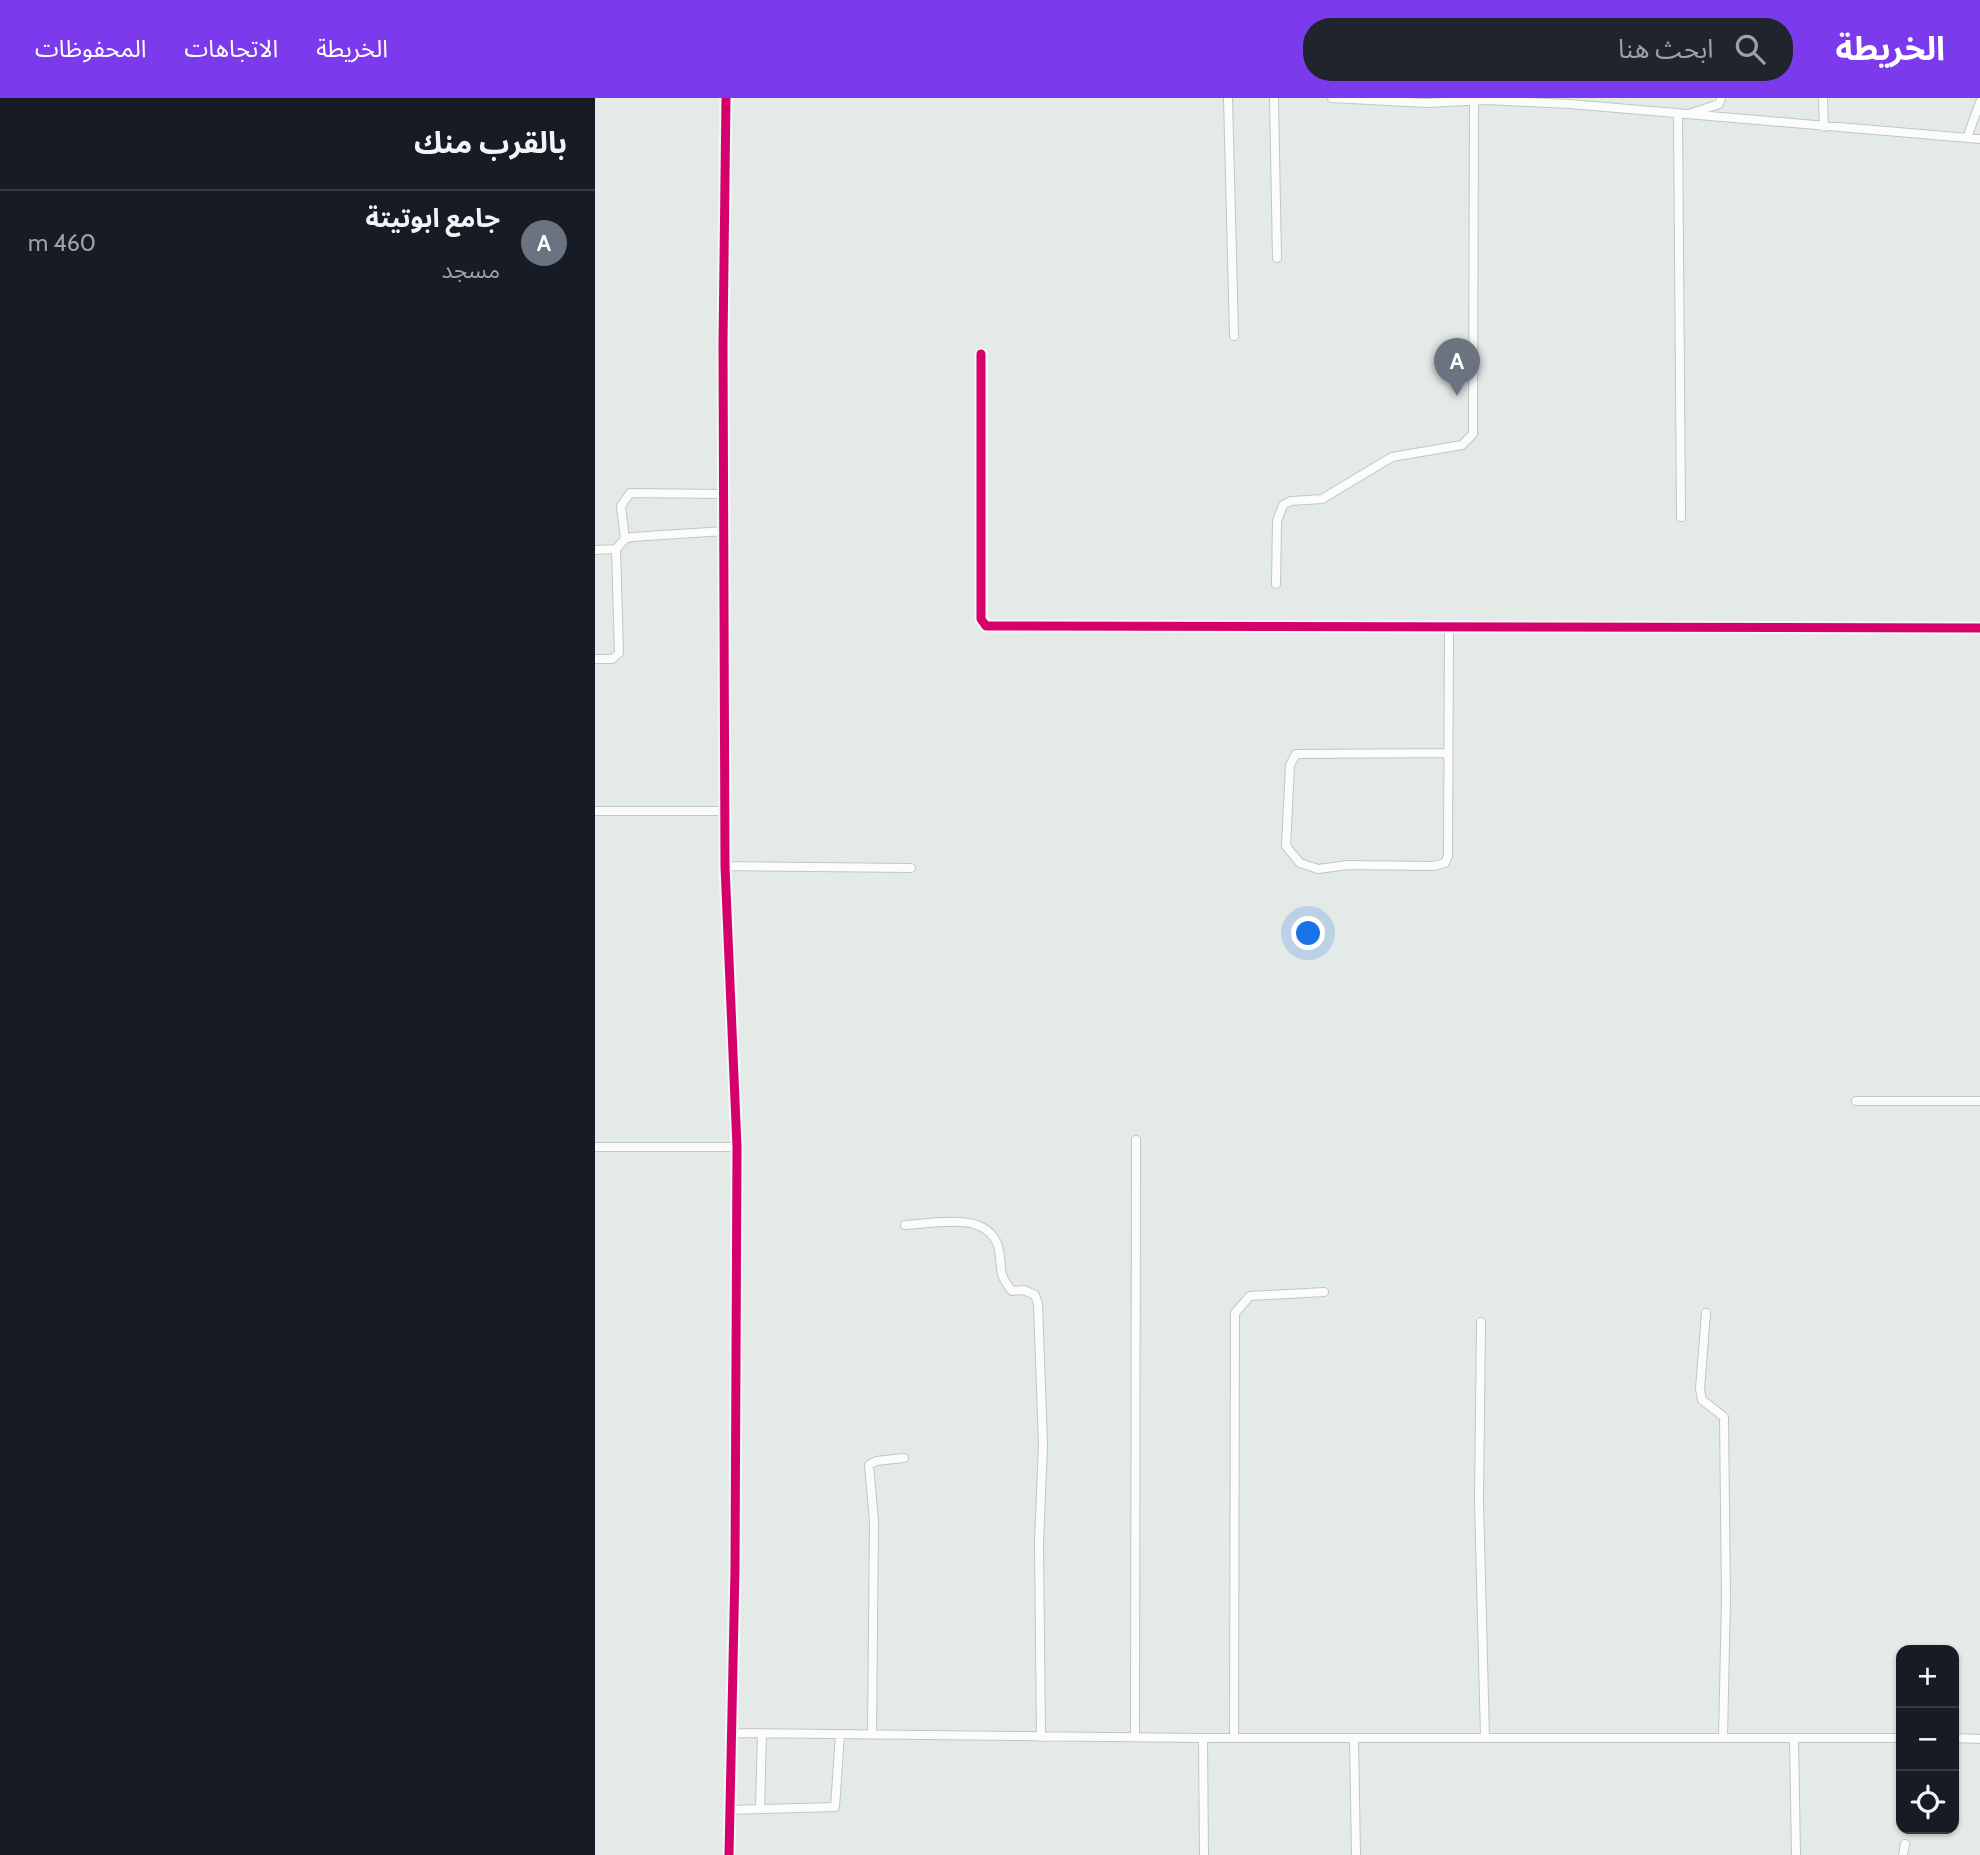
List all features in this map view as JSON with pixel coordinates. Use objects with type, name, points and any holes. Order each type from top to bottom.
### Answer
[{"type":"street","points":[[726,98],[725,866],[737,1147],[733,1733],[729,1855]]},
{"type":"street","points":[[1229,98],[1234,336]]},
{"type":"street","points":[[1274,98],[1277,257]]},
{"type":"street","points":[[1332,98],[1426,103],[1474,100],[1552,101],[1980,139]]},
{"type":"street","points":[[1688,114],[1719,104],[1721,98]]},
{"type":"street","points":[[1823,98],[1824,127]]},
{"type":"street","points":[[1276,584],[1277,521],[1283,505],[1291,501],[1322,499],[1392,457],[1462,445],[1473,434],[1474,100]]},
{"type":"street","points":[[1968,138],[1980,102]]},
{"type":"street","points":[[1678,114],[1681,517]]},
{"type":"street","points":[[981,354],[981,619],[986,626],[1980,628]]},
{"type":"street","points":[[625,539],[621,506],[630,494],[724,494]]},
{"type":"street","points":[[595,659],[613,659],[618,653],[616,549],[625,539],[725,531]]},
{"type":"street","points":[[595,550],[616,549]]},
{"type":"street","points":[[1447,753],[1296,754],[1290,765],[1287,811],[1286,846],[1291,856],[1308,868],[1318,869],[1348,865],[1433,866],[1445,863],[1448,856],[1450,626]]},
{"type":"street","points":[[595,811],[726,811]]},
{"type":"street","points":[[725,866],[911,868]]},
{"type":"street","points":[[1856,1101],[1980,1101]]},
{"type":"street","points":[[1135,1737],[1136,1140]]},
{"type":"street","points":[[595,1147],[737,1147]]},
{"type":"street","points":[[905,1225],[963,1222],[984,1227],[997,1244],[1001,1278],[1012,1291],[1024,1290],[1035,1295],[1038,1304],[1043,1446],[1039,1543],[1041,1737]]},
{"type":"street","points":[[1234,1738],[1235,1313],[1250,1296],[1324,1292]]},
{"type":"street","points":[[1706,1313],[1700,1390],[1702,1400],[1724,1417],[1726,1599],[1723,1738]]},
{"type":"street","points":[[1481,1322],[1479,1501],[1485,1738]]},
{"type":"street","points":[[871,1735],[874,1521],[869,1465],[877,1461],[904,1458]]},
{"type":"street","points":[[733,1733],[1203,1738],[1896,1738]]},
{"type":"street","points":[[759,1809],[762,1734]]},
{"type":"street","points":[[730,1810],[835,1807],[840,1735]]},
{"type":"street","points":[[1203,1738],[1204,1855]]},
{"type":"street","points":[[1354,1738],[1356,1855]]},
{"type":"street","points":[[1794,1738],[1795,1855]]},
{"type":"street","points":[[1959,1738],[1980,1739]]},
{"type":"street","points":[[1903,1855],[1905,1844]]},
{"type":"cycle path","points":[[726,98],[723,344],[725,866],[737,1147],[735,1569],[729,1855]]},
{"type":"cycle path","points":[[981,354],[981,619],[986,626],[1980,628]]},
{"type":"place","name":"جامع ابوتيتة","points":[[1457,396]]}]
